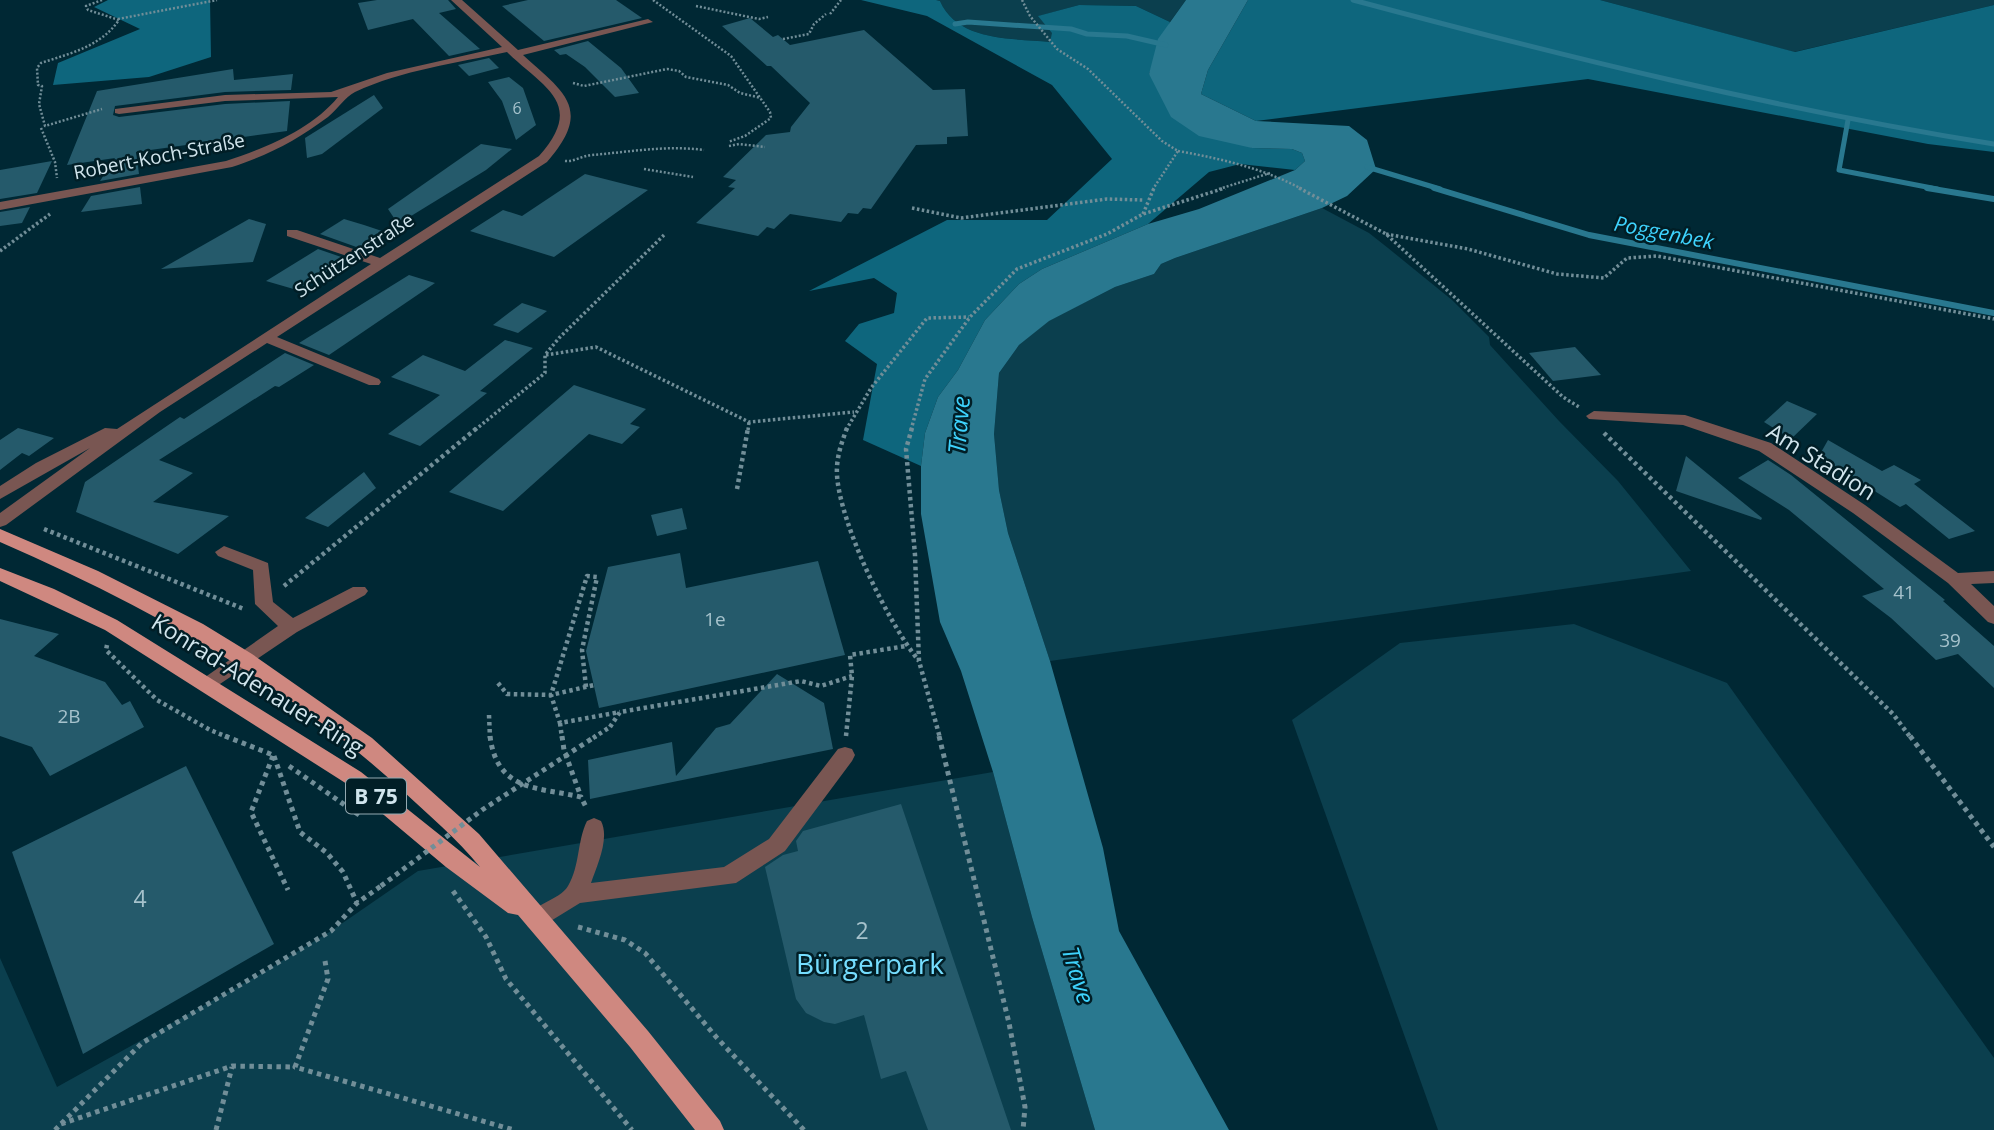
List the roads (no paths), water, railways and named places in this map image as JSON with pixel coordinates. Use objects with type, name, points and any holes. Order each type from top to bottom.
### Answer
[{"type":"main road","name":"Konrad-Adenauer-Ring","points":[[0,535],[92,575],[196,629],[245,659],[365,744],[471,840],[639,1039],[711,1130]]},
{"type":"main road","name":"Konrad-Adenauer-Ring","points":[[0,574],[111,625],[354,778],[454,860],[536,920]]},
{"type":"street","points":[[456,0],[512,51]]},
{"type":"street","name":"Robert-Koch-Straße","points":[[0,206],[64,192],[228,164],[265,152],[295,137],[336,106],[348,91],[391,75],[648,22]]},
{"type":"street","name":"Schützenstraße","points":[[0,521],[155,409],[379,262],[543,159],[559,141],[565,127],[567,114],[564,102],[551,86],[512,51]]},
{"type":"street","points":[[119,111],[225,98],[331,95],[348,91]]},
{"type":"street","points":[[292,233],[379,262]]},
{"type":"street","points":[[265,337],[374,382]]},
{"type":"street","name":"Schützenstraße","points":[[0,494],[42,467],[155,409]]},
{"type":"street","name":"Am Stadion","points":[[1594,416],[1685,420],[1765,447],[1859,509],[1954,579],[1994,617]]},
{"type":"street","points":[[224,552],[262,567],[264,604],[291,627]]},
{"type":"street","points":[[1954,579],[1994,577]]},
{"type":"street","points":[[208,685],[291,627],[359,591]]},
{"type":"street","points":[[536,920],[576,894],[728,876],[777,845],[845,755]]},
{"type":"street","points":[[576,894],[590,858],[594,827]]},
{"type":"water","name":"Trave","points":[[1186,0],[1248,0],[1208,70],[1201,94],[1256,121],[1349,126],[1367,140],[1376,169],[1347,196],[1322,208],[1175,258],[1161,264],[1154,274],[1115,287],[1049,321],[1019,345],[999,373],[994,434],[999,490],[1008,533],[1050,661],[1103,848],[1119,931],[1229,1130],[1095,1130],[1032,917],[993,772],[961,671],[940,622],[921,514],[921,466],[925,433],[938,397],[958,370],[985,320],[1019,284],[1042,269],[1148,224],[1199,209],[1295,170],[1305,161],[1302,153],[1292,149],[1252,148],[1199,136],[1171,117],[1149,74],[1158,39]]},
{"type":"waterway","points":[[1353,0],[1512,42],[1752,98],[1994,144]]},
{"type":"waterway","points":[[955,24],[968,22],[1071,29],[1087,34],[1127,36],[1166,45]]},
{"type":"waterway","points":[[1848,120],[1839,170],[1937,189]]},
{"type":"waterway","name":"Poggenbek","points":[[1367,167],[1440,189]]},
{"type":"waterway","name":"Poggenbek","points":[[1434,188],[1589,235],[1994,313]]},
{"type":"waterway","points":[[1927,188],[1994,199]]},
{"type":"park label","name":"Bürgerpark","points":[[870,963]]}]
